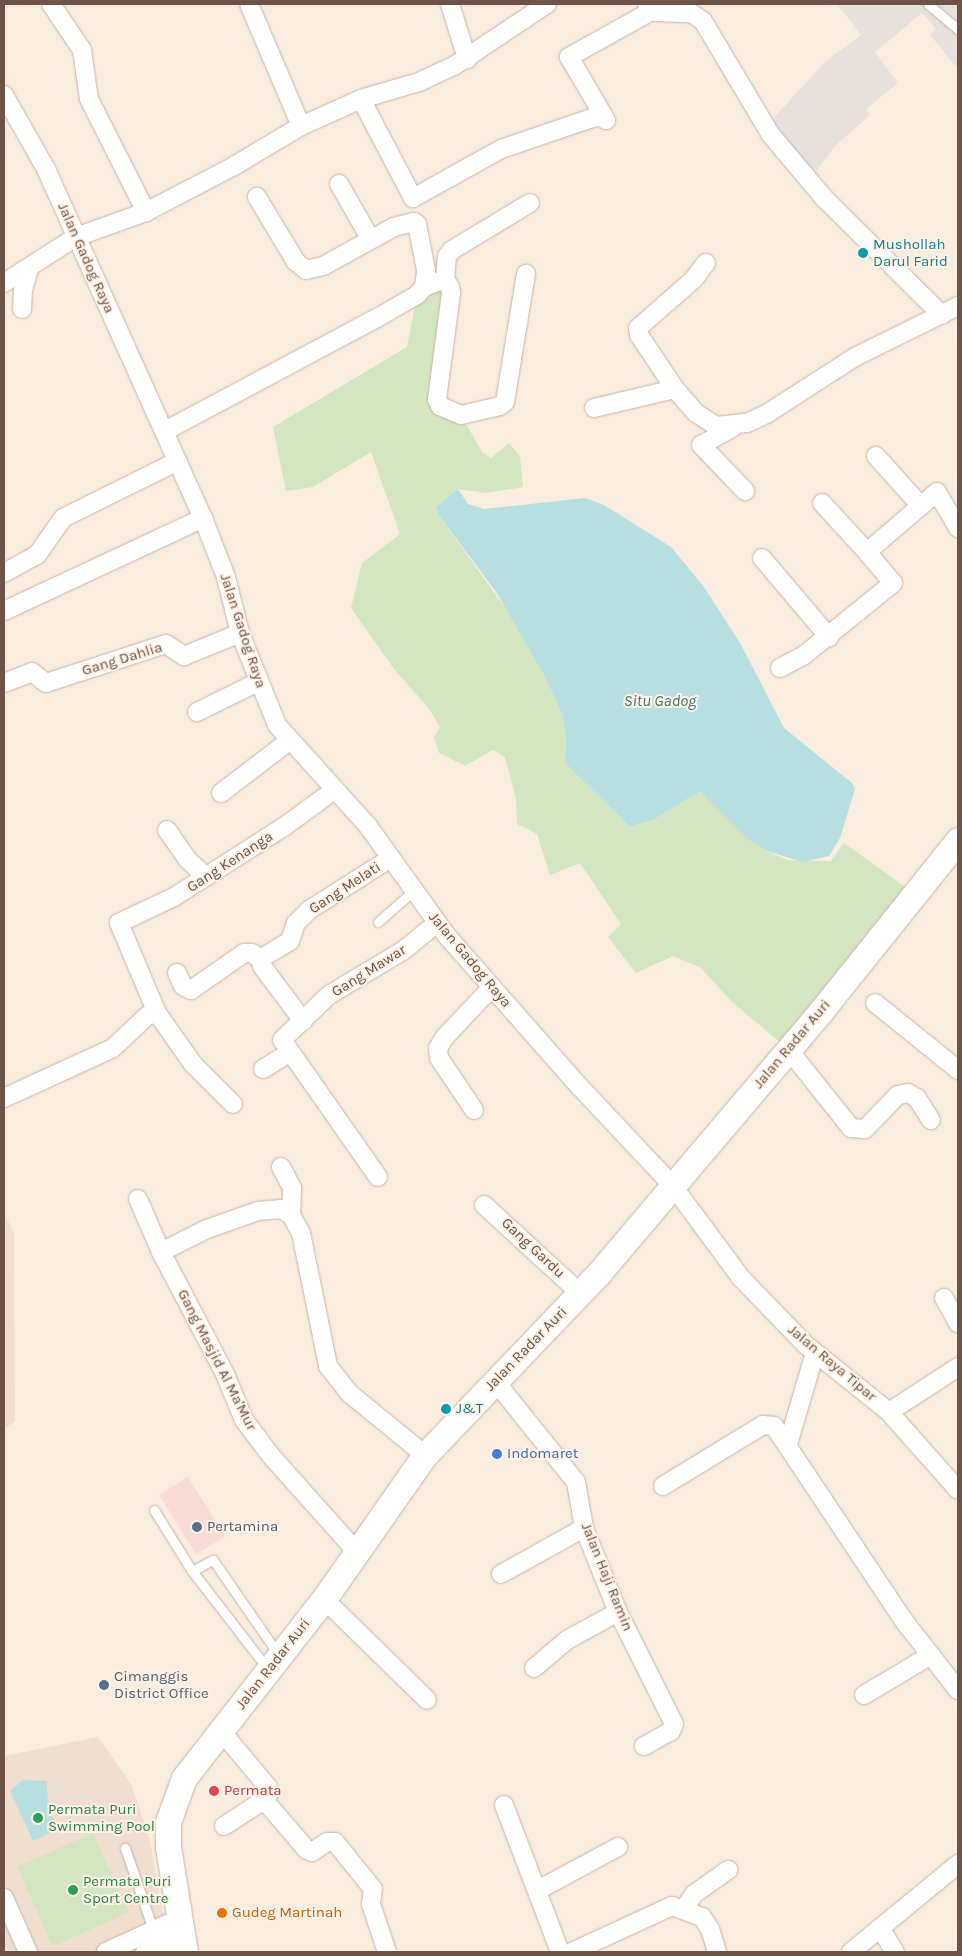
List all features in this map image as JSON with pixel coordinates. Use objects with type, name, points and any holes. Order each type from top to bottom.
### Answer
[{"type":"main road","name":"Jalan Radar Auri","points":[[182,1936],[168,1822],[184,1778],[324,1599],[425,1454],[580,1293],[788,1049],[958,840]]},
{"type":"street","points":[[51,4],[82,50],[88,99],[146,212]]},
{"type":"street","points":[[249,4],[301,126]]},
{"type":"street","points":[[450,4],[466,59]]},
{"type":"street","points":[[4,283],[29,269],[76,237],[146,212],[234,166],[301,126],[361,99],[419,82],[466,59],[547,4]]},
{"type":"street","points":[[361,99],[413,198],[501,149],[598,116],[606,120],[569,57],[650,7],[691,12],[703,21],[771,134],[824,198],[942,315]]},
{"type":"street","name":"Jalan Gadog Raya","points":[[4,95],[46,169],[203,518],[226,577],[240,633],[266,705],[290,741],[368,826],[437,923],[492,987],[672,1186]]},
{"type":"street","points":[[339,184],[370,238]]},
{"type":"street","points":[[165,431],[417,296],[424,287],[426,270],[417,224],[410,222],[370,238],[323,266],[306,270],[296,262],[257,196]]},
{"type":"street","points":[[526,274],[505,402],[500,406],[461,415],[438,403],[452,293],[445,279],[447,256],[452,250],[530,203]]},
{"type":"street","points":[[706,263],[694,279],[638,328],[639,334],[676,389],[705,421],[716,426],[737,426]]},
{"type":"street","points":[[22,309],[22,290],[29,269]]},
{"type":"street","points":[[424,287],[445,279]]},
{"type":"street","points":[[745,491],[701,445],[737,426],[768,413],[881,342],[958,306]]},
{"type":"street","points":[[594,408],[676,389]]},
{"type":"street","points":[[876,456],[921,506]]},
{"type":"street","points":[[4,573],[38,556],[63,518],[178,461]]},
{"type":"street","points":[[867,552],[937,492],[958,528]]},
{"type":"street","points":[[780,668],[803,656],[829,637],[893,583],[822,503]]},
{"type":"street","points":[[4,611],[203,518]]},
{"type":"street","points":[[762,558],[829,637]]},
{"type":"street","name":"Gang Dahlia","points":[[4,683],[32,672],[46,683],[166,644],[184,656],[240,633]]},
{"type":"street","points":[[197,712],[258,682]]},
{"type":"street","points":[[221,793],[290,741]]},
{"type":"street","name":"Gang Kenanga","points":[[157,1013],[119,923],[169,900],[334,790]]},
{"type":"street","points":[[167,830],[187,859],[206,877]]},
{"type":"street","name":"Gang Melati","points":[[260,959],[290,941],[296,923],[309,910],[390,858]]},
{"type":"street","name":"Gang Mawar","points":[[263,1069],[286,1047],[303,1021],[329,995],[404,950],[437,923]]},
{"type":"street","points":[[177,973],[184,986],[191,990],[249,951],[260,959],[262,966],[303,1021]]},
{"type":"street","points":[[474,1110],[439,1058],[438,1048],[444,1038],[492,987]]},
{"type":"street","points":[[875,1003],[958,1070]]},
{"type":"street","points":[[4,1098],[112,1048],[147,1016],[157,1013],[192,1064],[233,1104]]},
{"type":"street","points":[[286,1047],[378,1177]]},
{"type":"street","points":[[788,1049],[851,1128],[865,1129],[898,1095],[908,1093],[917,1098],[930,1120]]},
{"type":"street","points":[[281,1168],[292,1188],[291,1215]]},
{"type":"street","name":"Jalan Raya Tipar","points":[[672,1186],[741,1278],[815,1353],[892,1415],[955,1479]]},
{"type":"street","name":"Gang Masjid Al Ma'Mur","points":[[138,1199],[161,1252],[225,1374],[244,1420],[272,1457],[357,1552]]},
{"type":"street","name":"Gang Gardu","points":[[484,1205],[580,1293]]},
{"type":"street","points":[[161,1252],[207,1229],[258,1211],[281,1209],[291,1215],[301,1233],[328,1366],[349,1393],[425,1454]]},
{"type":"street","points":[[944,1298],[958,1323]]},
{"type":"street","points":[[788,1444],[815,1353]]},
{"type":"street","points":[[892,1415],[958,1368]]},
{"type":"street","points":[[892,1415],[958,1377]]},
{"type":"street","name":"Jalan Haji Ramin","points":[[495,1382],[576,1482],[584,1528],[618,1612],[674,1724],[671,1730],[644,1746]]},
{"type":"street","points":[[663,1486],[767,1423],[777,1428],[904,1621],[958,1690]]},
{"type":"street","points":[[501,1574],[584,1528]]},
{"type":"street","points":[[324,1599],[427,1700]]},
{"type":"street","points":[[534,1668],[567,1640],[618,1612]]},
{"type":"street","points":[[864,1695],[931,1655]]},
{"type":"street","points":[[220,1731],[268,1787],[269,1793],[264,1800],[224,1826]]},
{"type":"street","points":[[264,1800],[307,1850],[312,1852],[327,1842],[335,1842],[373,1889],[370,1904],[387,1952]]},
{"type":"street","points":[[504,1805],[538,1890],[560,1952]]},
{"type":"street","points":[[538,1890],[618,1846]]},
{"type":"street","points":[[851,1952],[958,1864]]},
{"type":"street","points":[[684,1909],[694,1894],[728,1870]]},
{"type":"street","points":[[4,1898],[28,1952]]},
{"type":"street","points":[[572,1952],[672,1906],[702,1917],[710,1930],[716,1952]]},
{"type":"street","points":[[880,1928],[895,1952]]},
{"type":"street","points":[[106,1952],[154,1945],[182,1936]]},
{"type":"lane","points":[[928,4],[958,29]]},
{"type":"lane","points":[[378,922],[413,891]]},
{"type":"lane","points":[[154,1510],[192,1571],[274,1662]]},
{"type":"lane","points":[[192,1571],[213,1560],[274,1662]]},
{"type":"lane","points":[[125,1848],[154,1945]]},
{"type":"shaded area","points":[[837,4],[958,4],[958,69],[930,35],[936,29],[922,13],[875,52],[898,83],[866,109],[870,115],[835,146],[814,174],[768,124],[826,61],[861,35]]},
{"type":"shaded area","points":[[4,1213],[14,1233],[15,1421],[4,1429]]},
{"type":"shaded area","points":[[188,1477],[225,1536],[196,1554],[159,1495]]},
{"type":"shaded area","points":[[98,1737],[131,1784],[149,1836],[170,1952],[4,1952],[4,1756]]},
{"type":"green space","points":[[445,279],[437,399],[461,415],[482,452],[491,458],[509,443],[520,456],[523,487],[486,493],[458,489],[436,507],[438,514],[520,629],[543,673],[562,714],[566,736],[565,763],[630,827],[655,819],[700,791],[767,851],[787,860],[831,861],[844,843],[915,894],[788,1049],[732,1002],[701,968],[673,956],[636,973],[608,937],[621,924],[580,863],[550,875],[537,834],[517,824],[516,799],[505,757],[493,750],[465,766],[439,753],[434,737],[440,727],[430,710],[394,669],[351,608],[362,563],[400,534],[371,452],[313,487],[286,491],[273,427],[407,347],[417,295]]},
{"type":"green space","name":"Permata Puri Sport Centre","points":[[93,1833],[128,1912],[53,1946],[17,1867]]},
{"type":"water","name":"Situ Gadog","points":[[458,489],[468,504],[484,509],[585,498],[604,505],[671,547],[704,587],[740,643],[784,728],[852,783],[855,789],[840,838],[829,856],[803,862],[767,851],[749,840],[700,791],[655,819],[630,827],[565,763],[566,736],[562,714],[543,673],[496,592],[438,514],[436,507]]},
{"type":"water","name":"Permata Puri Swimming Pool","points":[[23,1780],[46,1781],[49,1807],[58,1829],[33,1841],[10,1791]]},
{"type":"place","name":"Mushollah Darul Farid","points":[[863,253]]},
{"type":"place","name":"J&T","points":[[446,1409]]},
{"type":"place","name":"Indomaret","points":[[497,1454]]},
{"type":"place","name":"Pertamina","points":[[197,1527]]},
{"type":"place","name":"Cimanggis District Office","points":[[104,1685]]},
{"type":"place","name":"Permata","points":[[214,1791]]},
{"type":"place","name":"Permata Puri Swimming Pool","points":[[38,1818]]},
{"type":"place","name":"Permata Puri Sport Centre","points":[[73,1890]]},
{"type":"place","name":"Gudeg Martinah","points":[[222,1913]]}]
